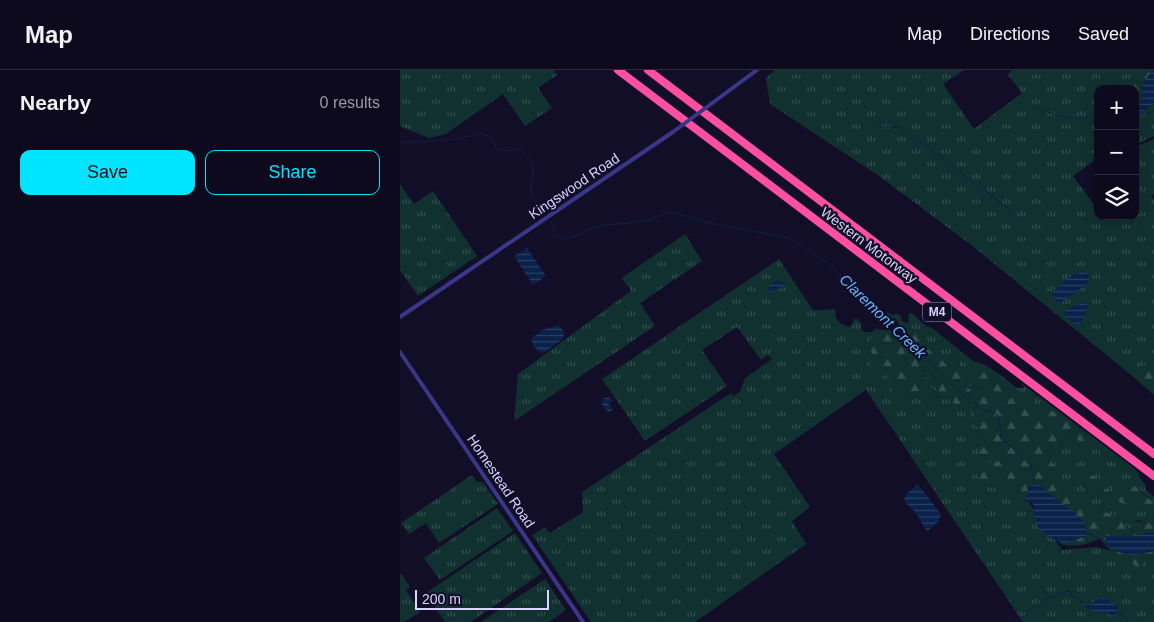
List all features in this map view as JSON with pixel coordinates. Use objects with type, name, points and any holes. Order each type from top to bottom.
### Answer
[{"type":"highway","name":"Western Motorway","points":[[618,70],[1154,476]]},
{"type":"highway","name":"Western Motorway","points":[[648,70],[1154,454]]},
{"type":"street","name":"Kingswood Road","points":[[400,316],[673,132],[756,70]]},
{"type":"street","name":"Homestead Road","points":[[400,352],[583,622]]},
{"type":"green space","points":[[400,70],[554,70],[557,75],[538,88],[552,108],[525,126],[503,94],[446,134],[429,138],[400,126]]},
{"type":"green space","points":[[775,70],[964,70],[943,84],[974,129],[1022,93],[1008,75],[1012,70],[1154,70],[1154,136],[1139,143],[1139,85],[1094,85],[1094,161],[1073,176],[1094,205],[1094,220],[1139,220],[1139,145],[1154,139],[1154,194],[1151,196],[1154,200],[1154,359],[1130,374],[970,244],[879,176],[770,104],[766,78]]},
{"type":"green space","points":[[1141,70],[1154,70],[1143,102],[1139,105],[1139,85],[1134,85],[1134,80]]},
{"type":"green space","points":[[400,184],[414,204],[433,191],[477,256],[418,296],[400,270]]},
{"type":"green space","points":[[685,234],[702,261],[640,303],[655,326],[514,421],[518,374],[631,291],[622,278]]},
{"type":"green space","points":[[779,259],[812,309],[835,309],[836,318],[841,324],[850,327],[854,319],[858,319],[864,332],[873,332],[869,345],[873,358],[910,396],[913,392],[918,391],[935,398],[947,398],[959,408],[963,405],[959,375],[960,356],[949,357],[952,361],[947,366],[935,360],[920,349],[920,337],[917,333],[910,329],[904,332],[899,328],[898,322],[887,315],[887,312],[893,315],[897,314],[901,317],[902,321],[908,324],[909,313],[912,313],[926,326],[932,328],[973,361],[991,368],[1017,388],[1024,388],[1021,383],[1130,465],[1143,477],[1137,473],[1146,486],[1145,489],[1154,497],[1154,502],[1132,484],[1120,503],[1128,503],[1154,513],[1154,523],[1138,520],[1131,523],[1134,530],[1128,528],[1116,516],[1102,511],[1103,508],[1091,512],[1080,504],[1072,503],[1063,493],[1048,461],[1052,455],[1058,454],[1063,441],[1070,435],[1083,443],[1087,439],[1119,466],[1133,470],[1124,464],[1121,459],[1118,459],[1096,444],[1069,420],[1039,409],[1027,392],[1010,392],[1014,396],[1011,399],[1002,389],[1010,388],[1005,383],[992,381],[988,376],[970,386],[980,388],[982,393],[979,433],[994,456],[998,457],[1062,550],[1096,547],[1131,556],[1154,551],[1154,622],[1023,622],[866,390],[774,454],[810,507],[792,521],[806,544],[695,622],[591,622],[532,535],[545,527],[550,533],[583,512],[582,492],[731,393],[733,396],[740,392],[745,378],[772,359],[768,355],[761,360],[737,327],[702,350],[727,386],[645,441],[602,379]],"holes":[[[1096,482],[1102,488],[1102,495],[1088,497],[1086,493],[1088,491],[1084,483]]]},
{"type":"green space","points":[[874,329],[896,331],[897,336],[910,329],[918,333],[925,342],[920,345],[920,349],[930,350],[935,360],[943,361],[947,366],[950,365],[948,361],[951,361],[949,357],[958,354],[960,356],[958,365],[964,369],[964,378],[958,380],[962,387],[970,389],[972,395],[970,403],[959,408],[947,398],[929,397],[918,391],[913,392],[907,399],[897,397],[890,392],[890,388],[893,388],[889,385],[888,374],[883,376],[872,368],[870,360],[873,358],[869,345]],"holes":[[[925,366],[940,385],[938,390],[935,391],[924,386],[927,381],[923,371]]]},
{"type":"green space","points":[[1154,359],[1154,395],[1130,374]]},
{"type":"green space","points":[[925,365],[940,385],[938,390],[935,391],[924,386]]},
{"type":"green space","points":[[981,365],[988,370],[988,376],[992,381],[1005,383],[1010,388],[1002,389],[1011,399],[1013,396],[1010,392],[1016,390],[1027,392],[1039,408],[1043,406],[1069,420],[1096,444],[1099,446],[1100,444],[1136,472],[1119,466],[1087,440],[1083,443],[1070,435],[1063,441],[1058,454],[1052,455],[1048,461],[1055,465],[1059,475],[1057,479],[1063,482],[1064,493],[1072,503],[1085,502],[1091,512],[1103,507],[1102,511],[1116,516],[1128,528],[1133,530],[1131,523],[1154,523],[1154,559],[1143,561],[1142,567],[1138,569],[1131,562],[1120,560],[1100,538],[1080,545],[1060,544],[1063,537],[1028,497],[1022,499],[1010,484],[1004,485],[999,480],[992,488],[987,487],[987,482],[978,477],[977,472],[984,465],[998,462],[998,457],[994,456],[985,460],[979,452],[986,443],[979,433],[970,407],[975,395],[981,392],[980,388],[970,386],[965,380],[975,366]]},
{"type":"green space","points":[[472,475],[477,482],[483,482],[498,504],[439,543],[426,523],[409,534],[401,523]]},
{"type":"green space","points":[[1095,476],[1096,481],[1100,481],[1103,484],[1102,488],[1109,490],[1110,495],[1108,498],[1104,498],[1102,495],[1087,497],[1086,493],[1088,491],[1085,482],[1086,478]]},
{"type":"green space","points":[[1118,481],[1124,481],[1128,485],[1132,484],[1154,502],[1154,513],[1140,511],[1128,503],[1120,503],[1112,490]]},
{"type":"green space","points":[[497,508],[513,531],[440,580],[424,558]]},
{"type":"green space","points":[[515,533],[542,573],[471,622],[445,622],[426,593]]},
{"type":"green space","points":[[400,573],[410,587],[406,590],[420,612],[404,622],[400,622]]},
{"type":"green space","points":[[545,579],[566,610],[549,622],[481,622]]},
{"type":"water","points":[[1154,71],[1154,103],[1139,114],[1142,88],[1150,74]]},
{"type":"water","points":[[527,248],[546,276],[533,285],[514,256]]},
{"type":"water","points":[[1081,271],[1085,272],[1089,277],[1087,284],[1062,302],[1056,301],[1052,292],[1068,278]]},
{"type":"water","points":[[777,280],[783,282],[784,286],[770,293],[767,291],[770,285]]},
{"type":"water","points":[[1085,302],[1088,306],[1080,324],[1076,325],[1065,317],[1064,313],[1069,308]]},
{"type":"water","points":[[558,325],[564,331],[563,339],[545,352],[540,353],[535,348],[531,339],[542,330]]},
{"type":"water","points":[[609,397],[612,401],[611,404],[609,401],[607,402],[613,410],[608,412],[601,403],[604,398]]},
{"type":"water","points":[[917,485],[941,515],[938,522],[928,531],[917,514],[904,500],[906,494]]},
{"type":"water","points":[[1039,485],[1083,520],[1087,535],[1064,543],[1055,540],[1042,531],[1035,523],[1033,505],[1029,501],[1025,505],[1028,487]]},
{"type":"water","points":[[1154,533],[1154,551],[1134,555],[1117,551],[1105,543],[1106,536],[1135,536]]},
{"type":"water","points":[[1101,598],[1107,599],[1117,606],[1118,612],[1113,616],[1092,611],[1082,604],[1083,602],[1088,606]]},
{"type":"waterway","points":[[1031,107],[1067,118],[1094,118]]},
{"type":"waterway","points":[[1141,114],[1149,114],[1154,110]]},
{"type":"waterway","points":[[878,127],[901,127],[1013,212]]},
{"type":"waterway","name":"Claremont Creek","points":[[400,141],[404,143],[457,139],[481,133],[492,138],[496,149],[508,151],[519,149],[527,155],[533,166],[531,188],[536,203],[544,213]]},
{"type":"waterway","name":"Claremont Creek","points":[[550,221],[558,237],[568,239],[598,226],[646,221],[670,212],[714,224],[790,238],[827,263],[865,297],[950,383],[979,408],[998,415],[1002,438],[1031,466],[1035,485]]},
{"type":"waterway","name":"Claremont Creek","points":[[1085,532],[1107,542]]},
{"type":"waterway","points":[[1013,622],[1022,618],[1040,602],[1068,591],[1070,591],[1073,597],[1084,604]]},
{"type":"waterway","points":[[1117,611],[1129,622]]}]
